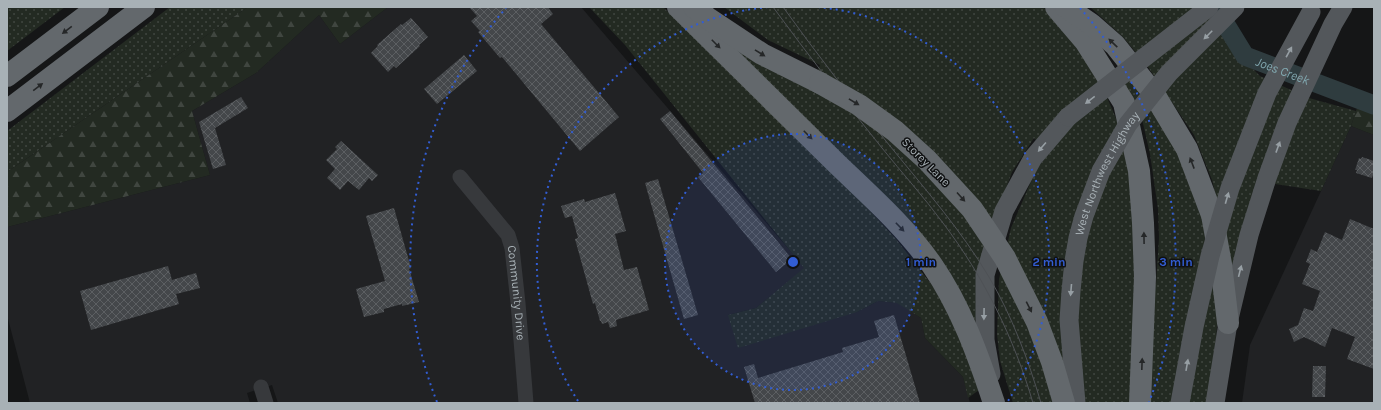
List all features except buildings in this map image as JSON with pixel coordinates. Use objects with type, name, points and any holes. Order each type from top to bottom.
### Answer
[{"type":"highway","points":[[7,76],[98,7]]},
{"type":"highway","points":[[7,111],[144,7]]},
{"type":"highway","points":[[678,7],[879,205],[915,243],[933,266],[960,313],[995,403]]},
{"type":"highway","name":"Storey Lane","points":[[694,7],[709,19],[762,54],[820,82],[859,105],[895,131],[927,160],[972,209],[1004,258],[1037,322],[1052,362],[1064,403]]},
{"type":"highway","points":[[1056,7],[1085,41],[1124,103],[1139,171],[1144,223],[1145,277],[1140,403]]},
{"type":"highway","points":[[1066,7],[1091,24],[1116,45],[1154,94],[1187,149],[1212,215],[1222,264],[1228,323]]},
{"type":"main road","points":[[995,403],[985,340],[985,275],[1004,211],[1032,158],[1068,117],[1209,7]]},
{"type":"main road","name":"West Northwest Highway","points":[[1076,403],[1069,320],[1072,276],[1078,238],[1084,216],[1101,172],[1128,124],[1169,73],[1235,7]]},
{"type":"main road","points":[[1215,403],[1228,323],[1249,235],[1267,178],[1287,123],[1333,24],[1343,7]]},
{"type":"main road","points":[[1180,403],[1208,263],[1230,188],[1267,93],[1313,10]]},
{"type":"main road","points":[[992,381],[1000,403]]},
{"type":"street","name":"Community Drive","points":[[460,177],[508,235],[512,248],[526,403]]},
{"type":"street","points":[[261,387],[266,403]]},
{"type":"shaded area","points":[[388,7],[581,7],[805,268],[756,308],[728,315],[857,312],[878,301],[898,303],[921,318],[925,338],[963,377],[970,403],[278,403],[272,385],[247,393],[250,403],[30,403],[7,315],[7,227],[210,175],[192,111],[256,73],[319,15],[340,44]]},
{"type":"shaded area","points":[[1351,126],[1374,135],[1374,403],[1242,403],[1250,345]]},
{"type":"green space","points":[[7,7],[65,7],[7,51]]},
{"type":"green space","points":[[170,7],[248,7],[7,172],[7,131]]},
{"type":"green space","points":[[248,7],[388,7],[340,44],[319,15],[256,73],[192,111],[210,175],[7,227],[7,172]]},
{"type":"green space","points":[[589,7],[663,7],[844,183],[896,239],[935,289],[961,333],[979,390],[968,398],[963,377],[925,338],[921,318],[897,303],[878,301],[857,312],[738,348],[728,315],[756,308],[804,268],[625,45]]},
{"type":"green space","points":[[724,7],[1043,7],[1060,24],[1075,43],[1102,86],[1112,109],[1121,133],[1133,180],[1135,283],[1156,284],[1159,238],[1158,209],[1150,154],[1142,119],[1124,83],[1136,74],[1163,112],[1207,218],[1217,323],[1216,349],[1209,403],[1013,403],[1000,361],[997,334],[999,279],[1011,228],[1036,170],[1049,153],[1034,138],[1012,172],[985,245],[974,332],[966,310],[728,44],[811,85],[820,65],[768,40]]},
{"type":"green space","points":[[1090,7],[1208,7],[1233,49],[1260,76],[1309,98],[1356,111],[1351,126],[1321,191],[1275,184],[1233,272],[1226,235],[1212,180],[1194,135],[1148,67],[1123,37]]},
{"type":"green space","points":[[1360,99],[1374,105],[1374,135],[1351,126]]},
{"type":"waterway","name":"Joes Creek","points":[[1215,7],[1245,56],[1374,105]]},
{"type":"tram line","points":[[773,7],[840,96],[943,223],[972,265],[1007,332],[1017,355],[1033,403]]},
{"type":"tram line","points":[[783,7],[849,95],[967,243],[989,277],[1012,322],[1031,370],[1041,403]]}]
